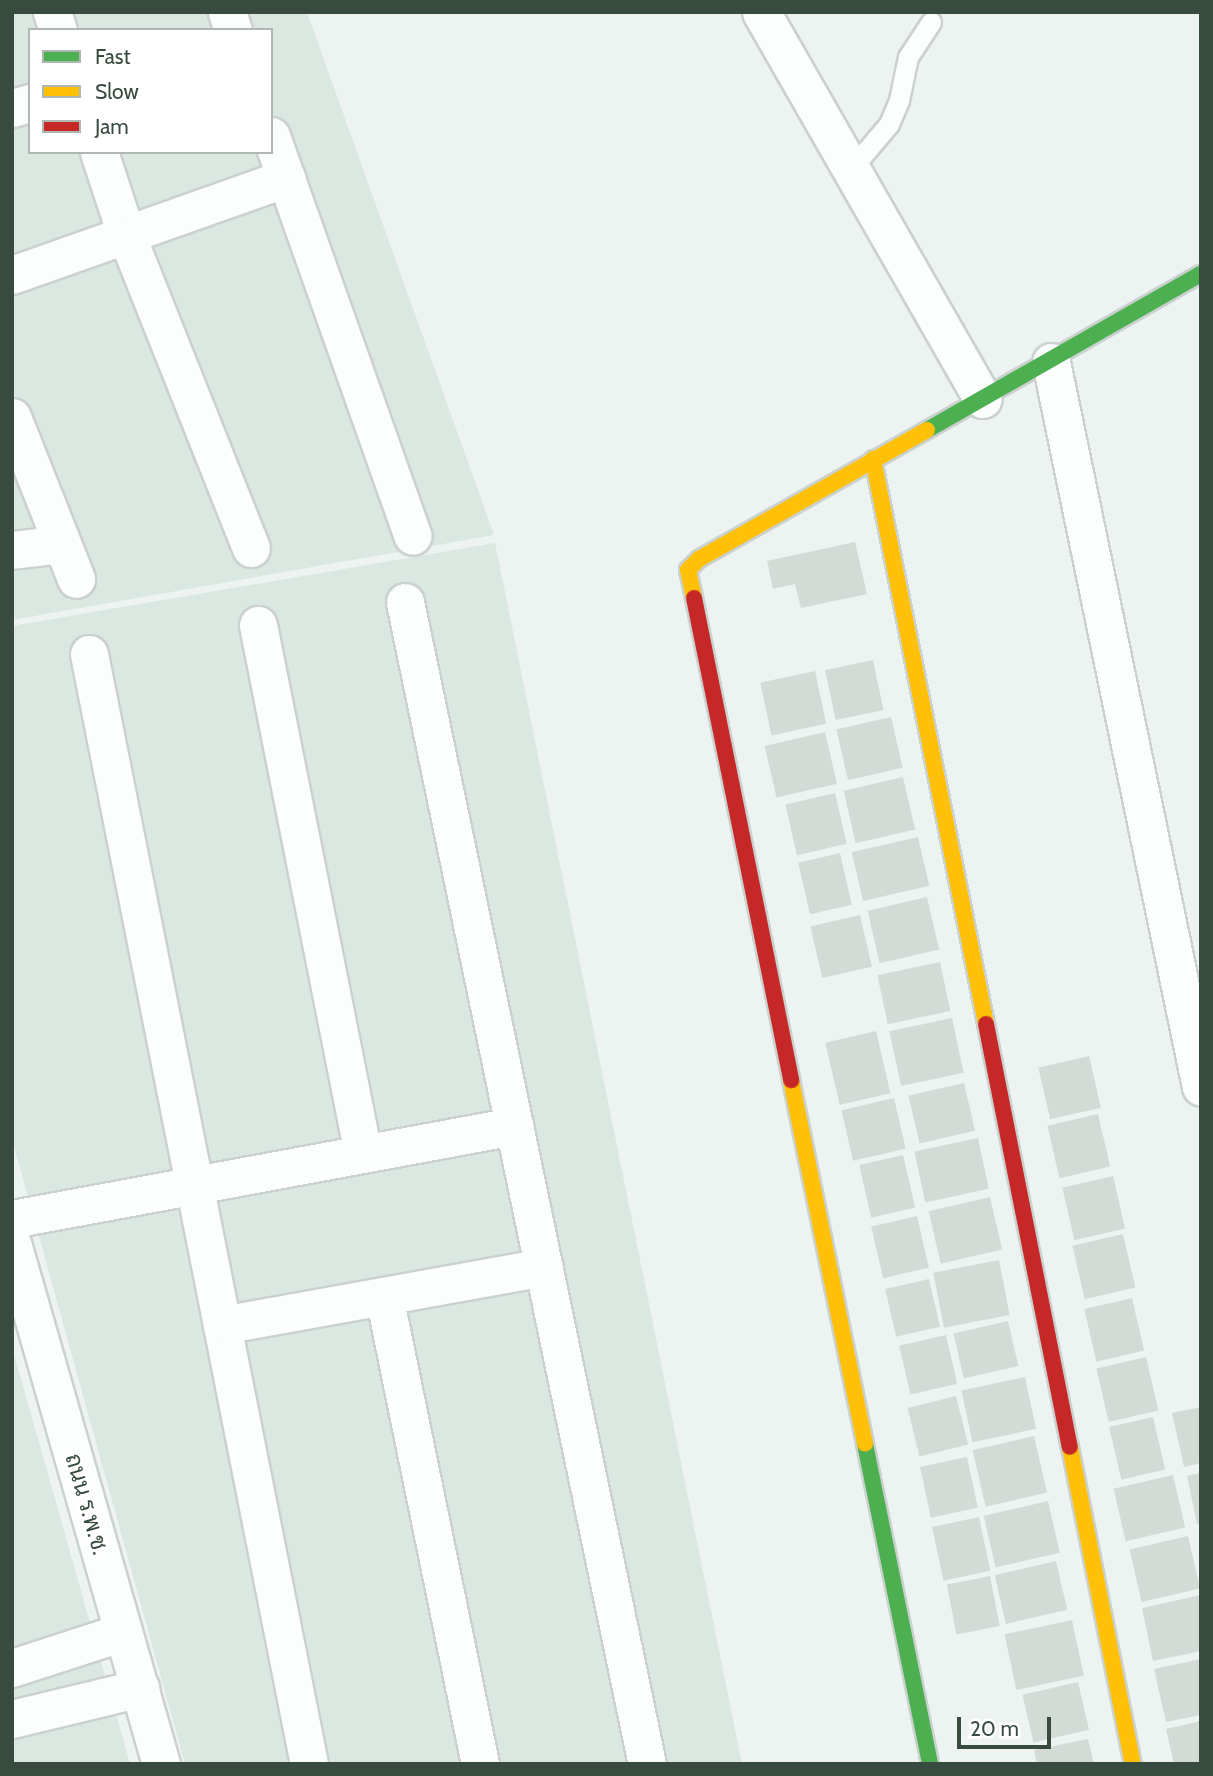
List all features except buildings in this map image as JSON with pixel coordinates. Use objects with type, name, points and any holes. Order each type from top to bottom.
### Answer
[{"type":"street","points":[[761,12],[984,399]]},
{"type":"street","points":[[273,142],[413,537]]},
{"type":"street","points":[[100,154],[126,234],[251,548]]},
{"type":"street","points":[[12,275],[286,178]]},
{"type":"street","points":[[930,1764],[688,570],[699,559],[1051,362],[1201,274]]},
{"type":"street","points":[[1051,362],[1201,1087]]},
{"type":"street","points":[[12,417],[76,579]]},
{"type":"street","points":[[873,460],[1133,1764]]},
{"type":"street","points":[[12,550],[62,544]]},
{"type":"street","points":[[405,602],[647,1764]]},
{"type":"street","points":[[258,625],[363,1154]]},
{"type":"street","points":[[89,654],[309,1764]]},
{"type":"street","points":[[12,1219],[514,1126]]},
{"type":"street","name":"ถนน ร.พ.ช.","points":[[12,1243],[161,1764]]},
{"type":"street","points":[[222,1325],[544,1266]]},
{"type":"street","points":[[384,1296],[480,1764]]},
{"type":"street","points":[[12,1668],[123,1632]]},
{"type":"street","points":[[12,1719],[140,1688]]},
{"type":"lane","points":[[851,169],[889,124],[900,100],[908,57],[931,22]]},
{"type":"shaded area","points":[[12,12],[307,12],[494,535],[12,620]]},
{"type":"shaded area","points":[[495,543],[742,1764],[185,1764],[12,1139],[12,626]]},
{"type":"shaded area","points":[[12,1347],[130,1764],[12,1764]]},
{"type":"traffic: fast","points":[[927,430],[1201,274]]},
{"type":"traffic: fast","points":[[865,1444],[930,1764]]},
{"type":"traffic: slow","points":[[694,598],[688,570],[699,559],[927,430]]},
{"type":"traffic: slow","points":[[873,459],[986,1024]]},
{"type":"traffic: slow","points":[[791,1080],[865,1444]]},
{"type":"traffic: slow","points":[[1070,1447],[1133,1764]]},
{"type":"traffic: jam","points":[[694,598],[791,1080]]},
{"type":"traffic: jam","points":[[986,1024],[1070,1447]]}]
